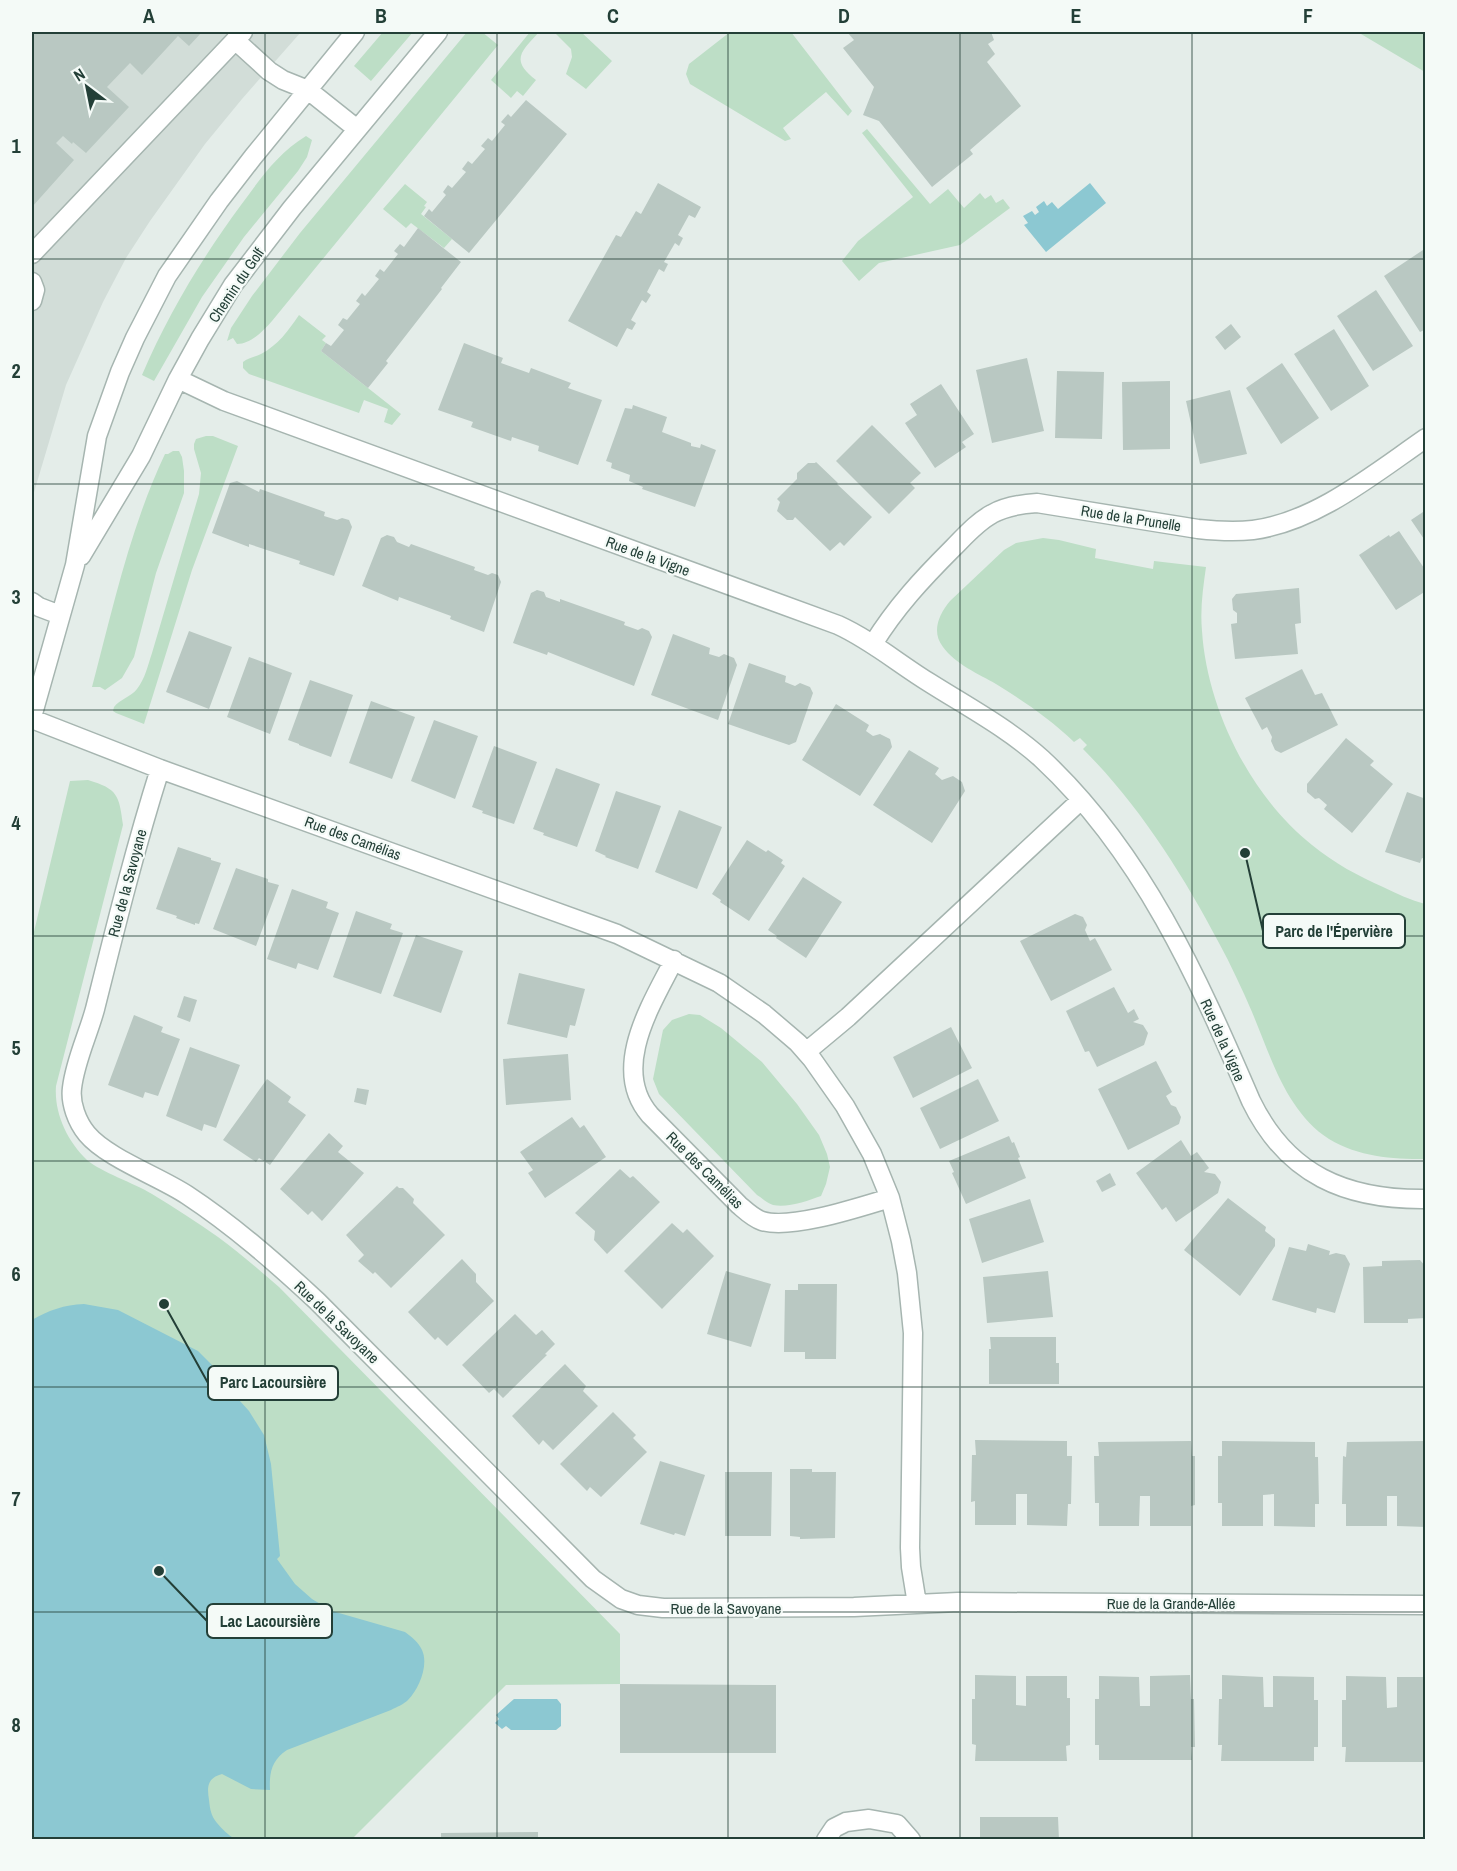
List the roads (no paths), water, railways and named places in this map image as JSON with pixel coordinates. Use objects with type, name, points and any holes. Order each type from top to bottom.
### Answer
[{"type":"street","name":"Chemin du Golf","points":[[32,718],[75,565],[97,436],[116,381],[135,338],[167,276],[192,239],[253,157],[355,32]]},
{"type":"street","name":"Chemin du Golf","points":[[75,565],[141,456],[200,339],[246,266],[438,32]]},
{"type":"street","points":[[32,254],[239,36],[269,70],[294,86],[308,90],[357,129]]},
{"type":"street","points":[[32,282],[34,290],[32,301]]},
{"type":"street","name":"Rue de la Vigne","points":[[178,379],[224,401],[830,622],[873,644],[1024,744],[1043,760],[1081,800],[1111,836],[1176,939],[1258,1116],[1278,1143],[1302,1166],[1348,1190],[1381,1197],[1425,1199]]},
{"type":"street","name":"Rue de la Prunelle","points":[[873,644],[894,612],[921,580],[973,528],[1002,509],[1014,505],[1037,503],[1198,529],[1254,530],[1291,521],[1309,513],[1365,480],[1425,438]]},
{"type":"street","points":[[32,602],[39,608],[60,615]]},
{"type":"street","name":"Rue des Camélias","points":[[32,718],[160,769],[617,934],[719,983],[764,1014],[806,1052],[850,1116],[875,1160],[890,1198],[908,1273],[912,1315],[910,1548],[917,1604]]},
{"type":"street","name":"Rue de la Savoyane","points":[[160,769],[135,850],[94,1013],[71,1089],[76,1113],[87,1134],[114,1155],[152,1174],[196,1201],[232,1227],[281,1268],[317,1301],[593,1579],[621,1599],[638,1605],[663,1608],[854,1607],[917,1604]]},
{"type":"street","points":[[806,1052],[848,1017],[1081,800]]},
{"type":"street","name":"Rue des Camélias","points":[[674,960],[642,1026],[633,1064],[636,1092],[642,1105],[650,1114],[739,1205],[750,1215],[761,1220],[772,1223],[807,1220],[890,1198]]},
{"type":"street","name":"Rue de la Grande-Allée","points":[[917,1604],[970,1602],[1425,1605]]},
{"type":"street","points":[[826,1839],[834,1828],[846,1822],[869,1819],[897,1824],[911,1839]]},
{"type":"water","points":[[1090,183],[1106,203],[1046,252],[1024,225],[1028,223],[1023,216],[1032,211],[1035,215],[1039,212],[1036,207],[1044,201],[1047,206],[1052,202],[1058,209]]},
{"type":"water","points":[[84,1304],[118,1310],[198,1351],[214,1367],[249,1411],[264,1435],[271,1464],[280,1556],[277,1559],[295,1584],[312,1599],[332,1611],[405,1632],[419,1645],[424,1656],[422,1676],[416,1690],[406,1701],[391,1710],[287,1750],[272,1767],[270,1790],[251,1789],[222,1774],[213,1778],[208,1791],[212,1815],[221,1827],[235,1839],[32,1839],[32,1320],[57,1309]]},
{"type":"water","points":[[514,1699],[557,1699],[561,1704],[561,1726],[556,1730],[511,1730],[506,1726],[502,1729],[495,1723],[499,1719],[496,1715]]},
{"type":"place","name":"Parc de l'Épervière","points":[[1245,853]]},
{"type":"place","name":"Parc Lacoursière","points":[[164,1304]]},
{"type":"place","name":"Lac Lacoursière","points":[[159,1571]]}]
